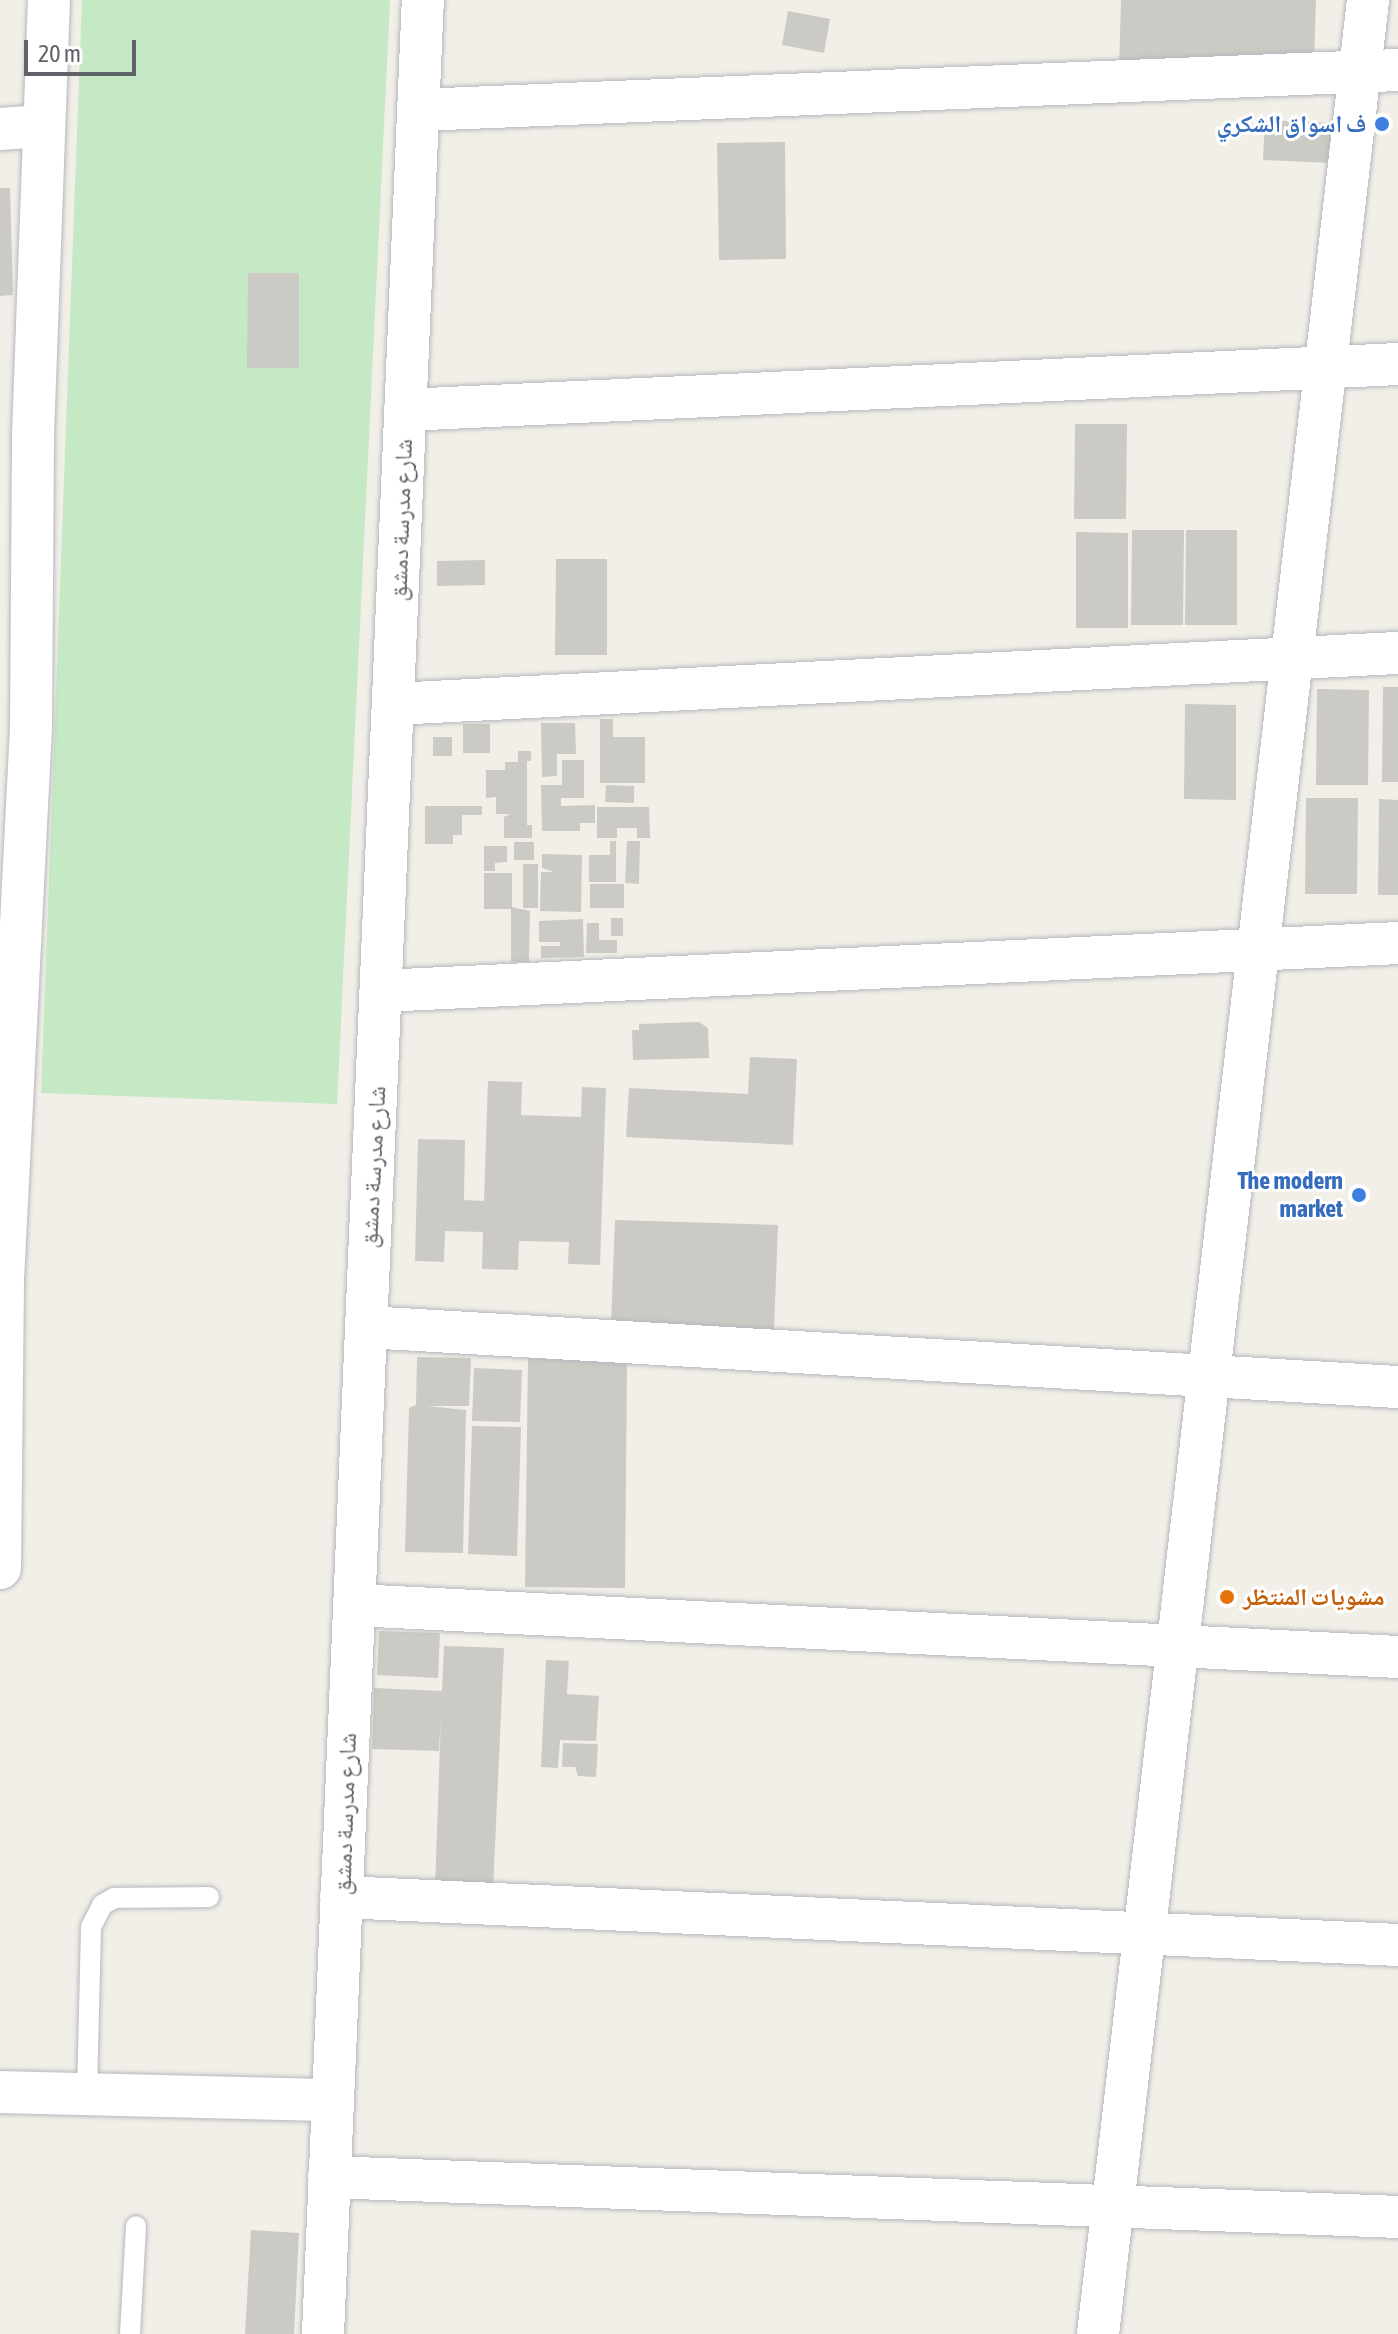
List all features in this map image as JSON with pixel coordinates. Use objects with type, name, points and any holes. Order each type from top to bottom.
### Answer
[{"type":"street","points":[[0,1568],[2,1280],[15,728],[16,436],[43,126],[49,0]]},
{"type":"street","name":"شارع مدرسة دمشق","points":[[323,2334],[423,0]]},
{"type":"street","points":[[1098,2334],[1326,367],[1379,70],[1368,0]]},
{"type":"street","points":[[419,110],[1379,70]]},
{"type":"street","points":[[0,129],[43,126]]},
{"type":"street","points":[[405,410],[1398,364]]},
{"type":"street","points":[[393,704],[1398,653]]},
{"type":"street","points":[[381,991],[1398,943]]},
{"type":"street","points":[[366,1327],[1398,1387]]},
{"type":"street","points":[[354,1605],[1398,1657]]},
{"type":"street","points":[[341,1897],[1145,1930],[1398,1945]]},
{"type":"street","points":[[0,2092],[333,2100]]},
{"type":"street","points":[[329,2177],[1398,2217]]},
{"type":"lane","points":[[87,2092],[91,1927],[102,1905],[114,1898],[209,1897]]},
{"type":"lane","points":[[130,2334],[136,2226]]},
{"type":"green space","points":[[82,0],[390,0],[337,1104],[41,1093]]},
{"type":"building","points":[[1121,0],[1316,0],[1314,61],[1119,67]]},
{"type":"building","points":[[788,11],[830,19],[824,53],[782,45]]},
{"type":"building","points":[[1265,120],[1333,123],[1331,163],[1263,160]]},
{"type":"building","points":[[785,142],[786,259],[719,260],[717,143]]},
{"type":"building","points":[[0,188],[10,188],[13,295],[0,296]]},
{"type":"building","points":[[248,273],[299,273],[299,368],[247,368]]},
{"type":"building","points":[[1075,424],[1127,424],[1126,519],[1074,519]]},
{"type":"building","points":[[1132,530],[1184,530],[1183,625],[1131,625]]},
{"type":"building","points":[[1186,530],[1237,530],[1237,625],[1185,625]]},
{"type":"building","points":[[1076,532],[1128,533],[1128,628],[1076,628]]},
{"type":"building","points":[[556,559],[607,559],[607,655],[555,655]]},
{"type":"building","points":[[485,560],[485,585],[437,586],[437,561]]},
{"type":"building","points":[[1383,687],[1398,687],[1398,782],[1382,782]]},
{"type":"building","points":[[1317,689],[1369,690],[1368,785],[1316,785]]},
{"type":"building","points":[[1185,704],[1236,705],[1236,800],[1184,799]]},
{"type":"building","points":[[600,719],[613,719],[613,737],[645,737],[645,783],[600,783]]},
{"type":"building","points":[[541,723],[575,723],[576,754],[557,754],[557,776],[542,777]]},
{"type":"building","points":[[463,724],[490,724],[490,753],[463,753]]},
{"type":"building","points":[[433,737],[452,737],[452,756],[433,756]]},
{"type":"building","points":[[518,751],[531,751],[531,761],[527,761],[527,825],[532,825],[532,838],[504,838],[504,817],[510,814],[496,814],[496,797],[486,798],[486,770],[505,770],[505,762],[518,762]]},
{"type":"building","points":[[562,760],[584,760],[584,798],[561,798],[561,806],[595,805],[595,823],[580,823],[580,831],[542,831],[541,785],[562,785]]},
{"type":"building","points":[[606,785],[634,786],[634,803],[605,802]]},
{"type":"building","points":[[1306,798],[1358,798],[1357,894],[1305,894]]},
{"type":"building","points":[[1379,799],[1398,800],[1398,895],[1378,895]]},
{"type":"building","points":[[425,806],[482,806],[482,815],[462,815],[462,835],[453,835],[453,844],[425,844]]},
{"type":"building","points":[[597,807],[649,807],[650,838],[637,838],[637,828],[617,828],[617,838],[597,838]]},
{"type":"building","points":[[610,841],[616,841],[616,882],[589,882],[589,855],[610,855]]},
{"type":"building","points":[[627,841],[640,841],[639,884],[625,883]]},
{"type":"building","points":[[514,842],[534,842],[534,860],[514,860]]},
{"type":"building","points":[[484,846],[507,846],[507,862],[495,863],[495,871],[484,871]]},
{"type":"building","points":[[542,854],[582,855],[581,912],[540,911],[541,872],[554,872],[542,868]]},
{"type":"building","points":[[523,864],[538,864],[538,908],[523,908]]},
{"type":"building","points":[[484,873],[512,873],[512,907],[530,911],[529,962],[511,962],[511,909],[484,909]]},
{"type":"building","points":[[590,884],[624,884],[624,908],[590,908]]},
{"type":"building","points":[[611,918],[623,918],[623,936],[611,936]]},
{"type":"building","points":[[583,919],[584,957],[541,958],[541,946],[560,946],[560,942],[539,942],[539,921]]},
{"type":"building","points":[[587,923],[599,923],[599,940],[617,940],[617,953],[586,953]]},
{"type":"building","points":[[699,1022],[708,1028],[709,1058],[633,1060],[632,1030],[639,1030],[639,1024]]},
{"type":"building","points":[[750,1057],[797,1059],[793,1145],[626,1137],[629,1088],[748,1094]]},
{"type":"building","points":[[488,1081],[522,1082],[521,1115],[581,1117],[582,1087],[606,1088],[600,1265],[568,1264],[569,1242],[519,1241],[518,1270],[482,1269],[483,1232],[445,1231],[444,1262],[415,1261],[418,1139],[465,1140],[464,1200],[484,1201]]},
{"type":"building","points":[[615,1220],[778,1225],[774,1330],[611,1325]]},
{"type":"building","points":[[417,1357],[471,1358],[469,1406],[427,1406],[466,1410],[463,1553],[405,1552],[409,1408],[416,1405]]},
{"type":"building","points":[[528,1358],[627,1360],[625,1588],[525,1587]]},
{"type":"building","points":[[474,1368],[522,1370],[520,1422],[472,1421]]},
{"type":"building","points":[[472,1426],[521,1427],[517,1556],[468,1554]]},
{"type":"building","points":[[379,1631],[440,1633],[438,1678],[377,1675]]},
{"type":"building","points":[[444,1646],[504,1648],[493,1890],[435,1889],[441,1716],[439,1751],[372,1749],[374,1688],[442,1691]]},
{"type":"building","points":[[546,1660],[569,1661],[567,1694],[599,1696],[596,1741],[560,1740],[558,1768],[541,1767]]},
{"type":"building","points":[[563,1743],[598,1744],[596,1777],[578,1776],[575,1767],[562,1767]]},
{"type":"building","points":[[251,2230],[299,2233],[294,2334],[245,2334]]},
{"type":"place","name":"ف اسواق الشكري","points":[[1382,124]]},
{"type":"place","name":"The modern market","points":[[1359,1195]]},
{"type":"place","name":"مشويات المنتظر","points":[[1227,1597]]}]
